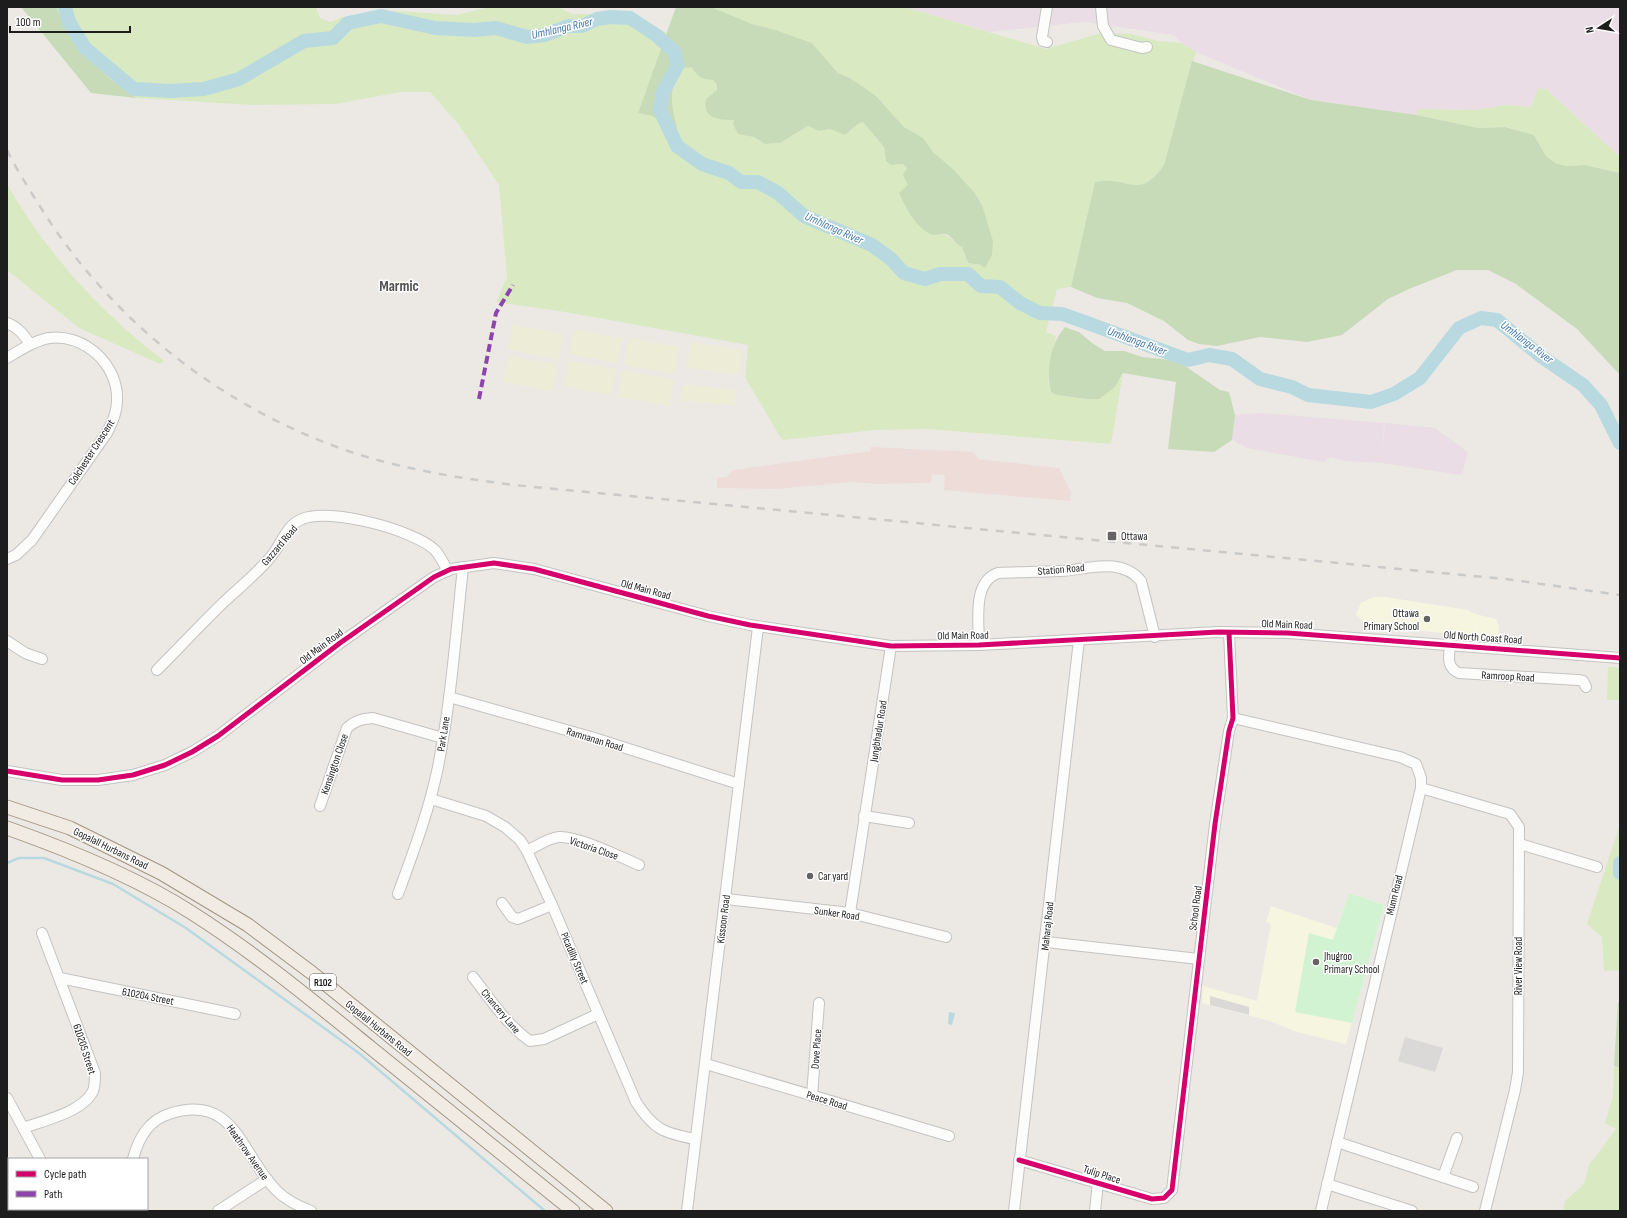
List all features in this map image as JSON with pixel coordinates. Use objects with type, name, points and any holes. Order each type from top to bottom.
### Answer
[{"type":"main road","name":"Gopalall Hurbans Road","points":[[7,807],[70,828],[161,873],[248,925],[312,973],[606,1211]]},
{"type":"main road","name":"Gopalall Hurbans Road","points":[[7,828],[88,860],[151,890],[197,916],[287,980],[573,1211]]},
{"type":"street","points":[[1047,7],[1042,37],[1043,41],[1047,42]]},
{"type":"street","points":[[1101,7],[1103,26],[1111,40],[1142,48],[1147,47]]},
{"type":"street","points":[[7,323],[13,325],[30,344]]},
{"type":"street","name":"Colchester Crescent","points":[[7,358],[30,344],[49,338],[66,338],[92,348],[105,362],[114,383],[117,400],[115,415],[107,433],[32,540],[16,555],[7,560]]},
{"type":"street","name":"Gazzard Road","points":[[157,670],[206,619],[273,554],[282,538],[301,519],[311,517],[328,517],[358,520],[410,535],[436,551],[448,571]]},
{"type":"street","name":"Old Main Road","points":[[7,771],[62,780],[98,780],[133,775],[166,765],[192,752],[218,736],[340,643],[434,577],[463,567],[494,564],[534,568],[708,616],[758,627],[891,646],[1079,640],[1229,632],[1344,636]]},
{"type":"street","name":"Station Road","points":[[979,644],[981,592],[990,577],[998,573],[1062,571],[1095,566],[1120,568],[1137,576],[1141,581],[1155,636]]},
{"type":"street","name":"Park Lane","points":[[398,894],[431,799],[443,738],[449,697],[463,567]]},
{"type":"street","name":"Kissoon Road","points":[[687,1211],[758,627]]},
{"type":"street","name":"School Road","points":[[1173,1186],[1215,824],[1229,730],[1233,718],[1229,632]]},
{"type":"street","points":[[1230,644],[1244,633]]},
{"type":"street","name":"Old North Coast Road","points":[[1344,636],[1620,658]]},
{"type":"street","name":"Maharaj Road","points":[[1014,1211],[1046,942],[1079,640]]},
{"type":"street","points":[[7,641],[25,653],[42,659]]},
{"type":"street","name":"Ramroop Road","points":[[1450,645],[1449,664],[1451,668],[1459,673],[1578,680],[1583,681],[1586,687]]},
{"type":"street","name":"Jungbhadur Road","points":[[850,913],[891,646]]},
{"type":"street","name":"Ramnanan Road","points":[[449,697],[591,737],[739,784]]},
{"type":"street","name":"Kensington Close","points":[[320,806],[347,728],[354,722],[362,718],[373,718],[443,738]]},
{"type":"street","name":"Munn Road","points":[[1233,718],[1410,760],[1416,764],[1421,778],[1421,788],[1321,1211]]},
{"type":"street","name":"River View Road","points":[[1421,788],[1510,814],[1519,827],[1518,1072],[1515,1090],[1485,1211]]},
{"type":"street","name":"Picadilly Street","points":[[431,799],[486,816],[515,836],[527,851],[552,904],[636,1102],[646,1117],[656,1127],[668,1133],[695,1139]]},
{"type":"street","points":[[864,816],[909,823]]},
{"type":"street","name":"Victoria Close","points":[[527,851],[547,840],[560,837],[604,849],[639,865]]},
{"type":"street","points":[[1520,844],[1597,867]]},
{"type":"street","name":"Sunker Road","points":[[726,899],[850,913],[946,937]]},
{"type":"street","points":[[502,903],[512,917],[518,919],[552,904]]},
{"type":"street","name":"610205 Street","points":[[23,1128],[66,1113],[84,1103],[93,1091],[95,1073],[42,933]]},
{"type":"street","points":[[1046,942],[1199,959]]},
{"type":"street","name":"Chancery Lane","points":[[473,977],[509,1023],[521,1035],[530,1041],[544,1039],[598,1014]]},
{"type":"street","name":"610204 Street","points":[[60,978],[235,1014]]},
{"type":"street","name":"Dove Place","points":[[812,1096],[819,1003]]},
{"type":"street","name":"Peace Road","points":[[706,1064],[949,1136]]},
{"type":"street","points":[[7,1098],[39,1158]]},
{"type":"street","name":"Heathrow Avenue","points":[[133,1158],[136,1146],[152,1122],[164,1115],[177,1111],[194,1109],[210,1111],[224,1119],[236,1131],[266,1179],[286,1199],[311,1211]]},
{"type":"street","points":[[1443,1177],[1456,1138]]},
{"type":"street","points":[[1337,1142],[1473,1187]]},
{"type":"street","name":"Tulip Place","points":[[1019,1160],[1098,1182],[1136,1196],[1160,1199],[1170,1194],[1173,1186]]},
{"type":"street","points":[[218,1211],[266,1179]]},
{"type":"street","points":[[1095,1211],[1098,1182]]},
{"type":"street","points":[[1327,1184],[1412,1211]]},
{"type":"shaded area","points":[[905,7],[1620,7],[1620,157],[1547,90],[1538,88],[1532,107],[1506,105],[1477,110],[1418,109],[1417,115],[1311,100],[1196,52],[1181,43],[1174,35],[1083,22],[990,32]]},
{"type":"shaded area","points":[[513,324],[563,334],[559,359],[509,350]]},
{"type":"shaded area","points":[[574,329],[622,338],[617,363],[570,354]]},
{"type":"shaded area","points":[[629,338],[679,347],[674,374],[624,364]]},
{"type":"shaded area","points":[[691,342],[742,350],[738,375],[687,367]]},
{"type":"shaded area","points":[[508,356],[557,365],[552,391],[503,382]]},
{"type":"shaded area","points":[[568,361],[615,369],[611,395],[564,386]]},
{"type":"shaded area","points":[[623,370],[674,380],[669,406],[618,397]]},
{"type":"shaded area","points":[[683,385],[737,390],[734,405],[681,401]]},
{"type":"shaded area","points":[[1260,413],[1384,423],[1381,462],[1385,423],[1435,428],[1468,452],[1462,475],[1381,463],[1346,461],[1330,457],[1324,462],[1247,448],[1232,440],[1235,415]]},
{"type":"shaded area","points":[[870,447],[974,452],[978,459],[1059,468],[1071,492],[1070,501],[944,490],[945,475],[932,474],[931,483],[878,484],[853,482],[775,489],[717,488],[717,478],[726,477],[733,470],[871,451]]},
{"type":"shaded area","name":"Ottawa Primary School","points":[[1374,597],[1385,597],[1468,610],[1475,614],[1496,619],[1499,626],[1498,639],[1366,625],[1356,614],[1361,603]]},
{"type":"shaded area","name":"Jhugroo Primary School","points":[[1349,893],[1384,905],[1346,1044],[1294,1031],[1270,1021],[1202,1003],[1203,986],[1257,1001],[1271,924],[1266,922],[1271,906],[1337,928]]},
{"type":"shaded area","points":[[1210,996],[1249,1007],[1249,1015],[1210,1005]]},
{"type":"shaded area","points":[[1405,1037],[1443,1048],[1435,1072],[1398,1061]]},
{"type":"green space","points":[[21,7],[56,7],[75,44],[107,76],[136,98],[91,93]]},
{"type":"green space","points":[[56,7],[316,7],[320,18],[331,22],[342,17],[397,11],[458,15],[488,7],[557,7],[572,14],[621,14],[640,19],[667,33],[638,113],[652,116],[678,133],[672,91],[678,75],[684,67],[691,67],[700,77],[713,80],[716,90],[730,114],[743,128],[765,144],[780,143],[808,126],[819,131],[831,129],[845,135],[858,124],[863,122],[884,147],[886,161],[891,165],[903,164],[907,168],[935,235],[941,234],[948,236],[962,247],[968,263],[981,265],[982,205],[974,192],[953,169],[933,152],[922,138],[904,127],[876,96],[850,78],[838,73],[812,43],[776,30],[752,24],[711,7],[905,7],[1046,49],[1101,33],[1131,34],[1158,41],[1181,43],[1196,52],[1164,165],[1155,176],[1140,185],[1107,181],[1096,183],[1071,287],[1057,289],[1046,332],[1056,336],[1048,380],[1051,392],[1057,395],[1086,399],[1121,379],[1123,373],[1111,444],[929,429],[875,430],[782,440],[745,377],[748,345],[565,312],[496,302],[507,277],[499,185],[459,125],[430,92],[401,92],[335,104],[253,105],[136,98],[107,76],[75,44]]},
{"type":"green space","points":[[676,7],[711,7],[752,24],[776,30],[812,43],[838,73],[850,78],[876,96],[904,127],[923,138],[933,152],[953,169],[974,192],[982,205],[993,241],[992,255],[985,268],[981,265],[968,263],[962,247],[948,235],[930,234],[920,227],[908,210],[899,193],[908,185],[903,175],[907,168],[903,164],[891,165],[886,161],[884,147],[863,122],[858,124],[845,135],[830,129],[819,131],[808,126],[780,143],[765,144],[754,137],[738,134],[733,124],[734,120],[717,119],[709,114],[705,106],[706,99],[717,90],[716,84],[713,80],[700,77],[691,67],[684,68],[674,83],[672,91],[673,107],[678,133],[652,116],[638,113]]},
{"type":"green space","points":[[1192,61],[1311,100],[1417,115],[1478,128],[1505,127],[1534,135],[1546,156],[1555,163],[1567,166],[1585,165],[1620,173],[1620,375],[1577,329],[1516,284],[1488,270],[1457,270],[1409,289],[1388,299],[1342,335],[1307,342],[1260,337],[1217,346],[1199,344],[1188,340],[1164,321],[1127,303],[1097,298],[1071,287],[1095,182],[1107,181],[1140,185],[1155,176],[1164,165]]},
{"type":"green space","points":[[1538,88],[1547,90],[1620,157],[1620,173],[1585,165],[1567,166],[1555,163],[1546,156],[1534,135],[1506,127],[1478,128],[1417,115],[1418,109],[1477,110],[1506,105],[1531,107]]},
{"type":"green space","points":[[7,184],[39,234],[76,280],[118,323],[164,361],[160,364],[79,328],[7,270]]},
{"type":"green space","points":[[1065,327],[1079,332],[1092,343],[1105,351],[1124,351],[1142,357],[1172,360],[1185,366],[1220,390],[1229,392],[1235,415],[1232,440],[1214,452],[1168,449],[1176,382],[1123,373],[1115,387],[1099,399],[1086,399],[1057,395],[1051,392],[1049,375],[1050,358],[1056,342]]},
{"type":"green space","points":[[1608,667],[1620,668],[1620,700],[1607,700]]},
{"type":"green space","points":[[1620,824],[1620,970],[1604,971],[1602,937],[1587,924]]},
{"type":"green space","points":[[1349,893],[1384,905],[1352,1023],[1295,1012],[1309,933],[1333,940]]},
{"type":"green space","points":[[1618,1002],[1620,1002],[1620,1068],[1614,1066]]},
{"type":"green space","points":[[1614,1067],[1620,1068],[1620,1211],[1563,1211],[1565,1201],[1584,1184],[1589,1165],[1616,1129],[1605,1123],[1613,1096]]},
{"type":"water","points":[[949,1012],[955,1013],[952,1025],[948,1024]]},
{"type":"waterway","name":"Umhlanga River","points":[[65,7],[69,22],[85,48],[134,89],[171,91],[204,89],[239,79],[304,41],[333,38],[348,23],[381,16],[435,28],[474,30],[496,28],[527,37],[545,35],[569,26],[582,26],[597,19],[611,17],[630,18],[656,35],[675,52],[677,66],[663,92],[660,110],[677,146],[702,164],[729,173],[741,182],[758,182],[778,193],[804,216],[872,245],[891,259],[904,273],[925,279],[940,274],[968,274],[981,286],[1000,287],[1020,303],[1040,313],[1062,314],[1188,360],[1209,355],[1232,359],[1260,379],[1292,387],[1308,395],[1371,402],[1394,394],[1420,378],[1459,328],[1481,318],[1497,320],[1542,357],[1583,385],[1601,405],[1620,443]]},
{"type":"waterway","points":[[7,863],[19,858],[44,858],[113,884],[186,928],[360,1054],[545,1211]]},
{"type":"waterway","name":"Umhlanga River","points":[[1620,863],[1620,873]]},
{"type":"railway","points":[[7,150],[28,188],[65,243],[98,284],[133,321],[172,355],[214,385],[259,412],[305,434],[374,459],[434,473],[514,485],[1506,579],[1620,595]]},
{"type":"marked path","points":[[479,399],[496,313],[513,285]]},
{"type":"cycle path","points":[[7,771],[62,780],[98,780],[133,775],[165,765],[192,752],[218,736],[340,643],[434,577],[451,569],[494,563],[534,569],[708,616],[750,625],[891,646],[979,645],[1218,632],[1288,633],[1620,658]]},
{"type":"cycle path","points":[[1019,1160],[1152,1199],[1164,1198],[1172,1190],[1215,824],[1229,731],[1233,718],[1229,633]]},
{"type":"place","name":"Ottawa","points":[[1112,536]]},
{"type":"place","name":"Ottawa Primary School","points":[[1427,619]]},
{"type":"place","name":"Car yard","points":[[810,876]]},
{"type":"place","name":"Jhugroo Primary School","points":[[1316,962]]},
{"type":"district","name":"Marmic","points":[[399,286]]}]
